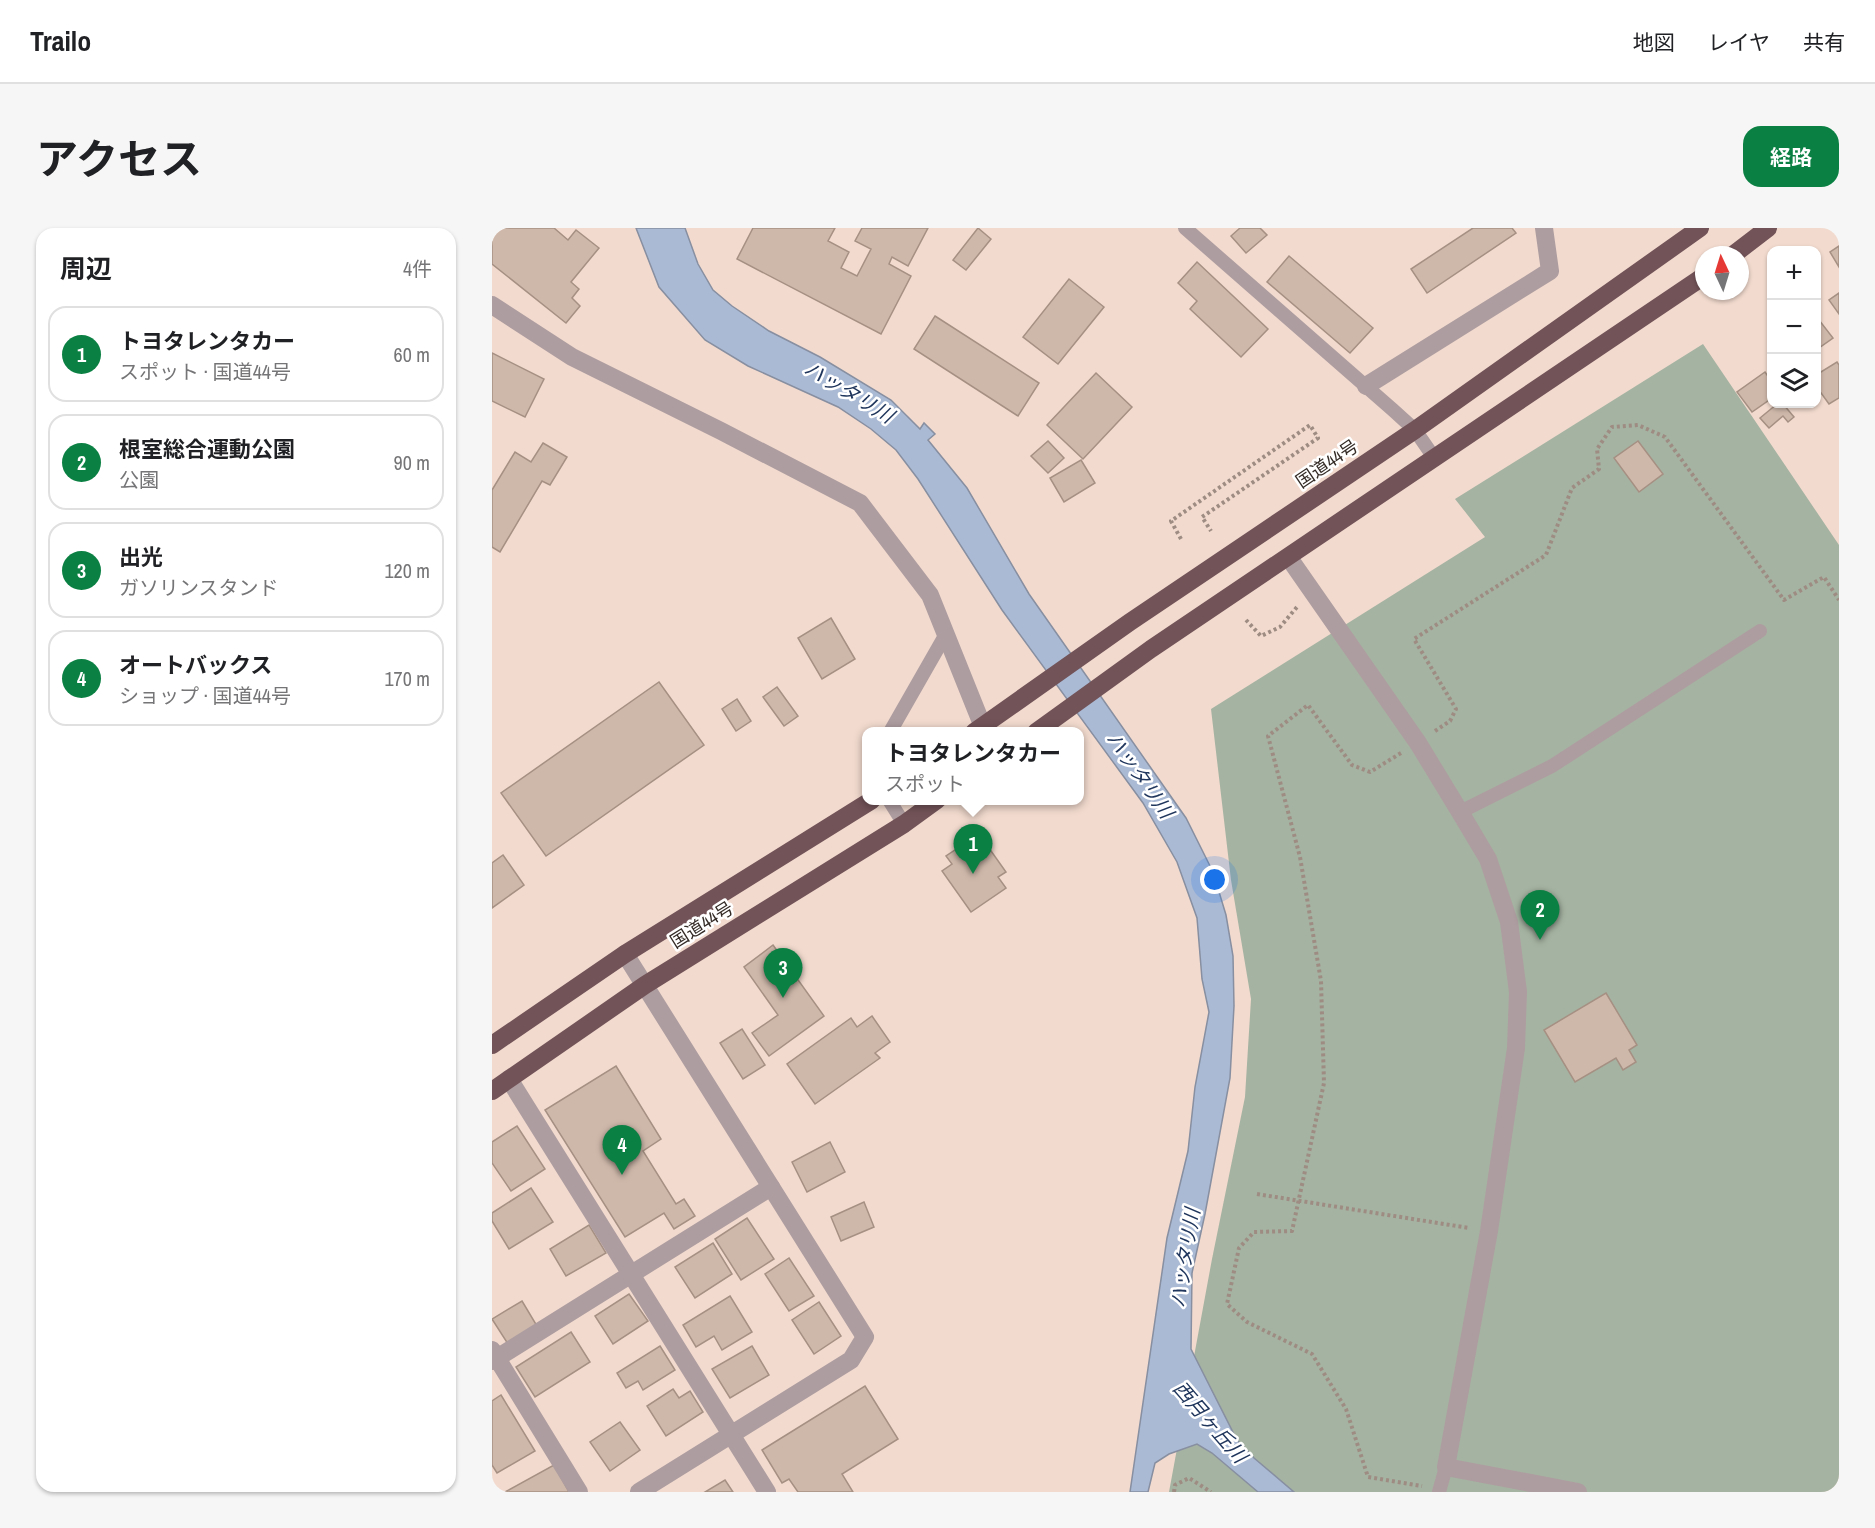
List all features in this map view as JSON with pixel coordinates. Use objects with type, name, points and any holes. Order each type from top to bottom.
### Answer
[{"type":"highway","name":"国道44号","points":[[984,727],[1130,622],[1415,430],[1700,228]]},
{"type":"highway","points":[[1745,246],[1768,228]]},
{"type":"highway","points":[[1043,727],[1151,649],[1695,282]]},
{"type":"highway","name":"国道44号","points":[[492,1045],[625,954],[866,805]]},
{"type":"highway","name":"国道44号","points":[[492,1091],[645,985],[931,805]]},
{"type":"street","points":[[1366,386],[1550,271],[1544,228]]},
{"type":"street","points":[[492,305],[572,357],[721,431],[860,504],[930,595],[979,727]]},
{"type":"street","points":[[1289,558],[1418,743],[1460,812],[1488,859],[1509,922],[1518,992],[1516,1048],[1489,1231],[1446,1467],[1578,1492]]},
{"type":"street","points":[[625,954],[865,1337],[851,1360],[639,1492]]},
{"type":"street","points":[[509,1080],[767,1492]]},
{"type":"street","points":[[579,1492],[494,1356],[771,1187]]},
{"type":"lane","points":[[1185,228],[1415,430],[1435,459]]},
{"type":"lane","points":[[1460,812],[1552,766],[1760,631]]},
{"type":"lane","points":[[893,727],[946,634]]},
{"type":"lane","points":[[892,805],[904,824]]},
{"type":"lane","points":[[1440,1491],[1446,1467]]},
{"type":"path","points":[[1440,1491],[1368,1477],[1346,1409],[1312,1354],[1246,1322],[1227,1304],[1239,1248],[1254,1232],[1292,1231],[1324,1083],[1321,981],[1300,856],[1268,736],[1308,705],[1352,765],[1370,772],[1450,721],[1456,709],[1413,639],[1546,555],[1572,488],[1599,469],[1597,448],[1612,427],[1638,424],[1665,436],[1784,600],[1824,578],[1839,600]]},
{"type":"path","points":[[1181,539],[1171,521],[1311,425],[1318,438],[1202,517],[1211,531]]},
{"type":"path","points":[[1246,620],[1261,636],[1280,627],[1298,606]]},
{"type":"path","points":[[1257,1194],[1489,1231]]},
{"type":"path","points":[[1173,1492],[1175,1485],[1190,1478],[1211,1492]]},
{"type":"green space","points":[[1703,344],[1839,545],[1839,1492],[1169,1492],[1245,1097],[1251,999],[1231,880],[1211,709],[1485,537],[1455,499]]},
{"type":"water","points":[[636,228],[685,228],[698,264],[713,290],[732,306],[769,331],[820,357],[891,400],[920,429],[924,423],[935,434],[928,440],[967,488],[1029,594],[1186,818],[1213,872],[1226,915],[1233,956],[1234,1006],[1230,1078],[1192,1273],[1191,1349],[1237,1440],[1254,1458],[1294,1492],[1258,1492],[1212,1453],[1197,1444],[1169,1454],[1155,1463],[1148,1492],[1130,1492],[1167,1238],[1188,1151],[1195,1087],[1209,1012],[1202,979],[1197,918],[1177,862],[1143,803],[1002,610],[918,479],[896,450],[871,429],[838,407],[748,366],[705,340],[659,287]]},
{"type":"building","points":[[492,228],[554,228],[568,240],[576,230],[599,248],[571,282],[579,289],[572,298],[580,306],[566,323],[492,264]]},
{"type":"building","points":[[753,228],[835,228],[828,241],[849,252],[841,268],[857,276],[871,249],[855,241],[862,228],[928,228],[908,266],[892,257],[889,264],[911,276],[881,334],[737,259]]},
{"type":"building","points":[[978,228],[991,239],[966,270],[953,260]]},
{"type":"building","points":[[1240,228],[1260,228],[1267,235],[1246,253],[1231,236]]},
{"type":"building","points":[[1473,228],[1512,228],[1516,233],[1427,293],[1411,269]]},
{"type":"building","points":[[1839,246],[1839,267],[1830,252]]},
{"type":"building","points":[[1289,256],[1373,328],[1350,353],[1267,282]]},
{"type":"building","points":[[1197,262],[1268,329],[1241,357],[1190,309],[1197,301],[1178,283]]},
{"type":"building","points":[[1069,279],[1104,307],[1058,364],[1023,337]]},
{"type":"building","points":[[1839,293],[1839,314],[1829,300]]},
{"type":"building","points":[[935,316],[1039,383],[1018,416],[914,349]]},
{"type":"building","points":[[1821,323],[1833,338],[1821,346]]},
{"type":"building","points":[[492,353],[544,379],[525,417],[492,401]]},
{"type":"building","points":[[1837,362],[1839,365],[1839,398],[1829,404],[1821,393],[1821,372]]},
{"type":"building","points":[[1765,372],[1767,375],[1767,402],[1752,412],[1737,392]]},
{"type":"building","points":[[1096,373],[1132,407],[1083,459],[1047,425]]},
{"type":"building","points":[[1772,408],[1786,408],[1794,417],[1788,422],[1783,416],[1769,428],[1760,418]]},
{"type":"building","points":[[1048,441],[1064,458],[1048,473],[1031,456]]},
{"type":"building","points":[[1638,441],[1663,474],[1639,492],[1614,458]]},
{"type":"building","points":[[543,443],[567,457],[550,485],[542,481],[500,552],[492,547],[492,490],[515,452],[531,462]]},
{"type":"building","points":[[1081,460],[1095,483],[1064,502],[1050,478]]},
{"type":"building","points":[[831,618],[855,659],[822,679],[798,638]]},
{"type":"building","points":[[659,682],[704,745],[546,856],[501,793]]},
{"type":"building","points":[[777,687],[798,716],[784,726],[763,697]]},
{"type":"building","points":[[737,699],[751,721],[736,731],[722,709]]},
{"type":"building","points":[[979,834],[1006,872],[998,877],[1006,888],[971,912],[942,871],[952,864],[946,856]]},
{"type":"building","points":[[503,855],[524,885],[492,908],[492,863]]},
{"type":"building","points":[[773,945],[824,1016],[769,1056],[752,1033],[778,1015],[744,967]]},
{"type":"building","points":[[1606,993],[1637,1045],[1629,1050],[1636,1062],[1623,1070],[1616,1058],[1575,1082],[1544,1030]]},
{"type":"building","points":[[872,1016],[890,1042],[875,1053],[880,1058],[815,1104],[787,1064],[851,1018],[857,1027]]},
{"type":"building","points":[[742,1029],[765,1065],[743,1079],[720,1043]]},
{"type":"building","points":[[616,1066],[661,1139],[643,1151],[676,1204],[684,1199],[695,1216],[674,1229],[664,1213],[625,1237],[545,1110]]},
{"type":"building","points":[[517,1126],[545,1169],[511,1191],[492,1163],[492,1142]]},
{"type":"building","points":[[830,1142],[845,1172],[807,1192],[792,1162]]},
{"type":"building","points":[[531,1188],[553,1222],[509,1249],[492,1221],[492,1213]]},
{"type":"building","points":[[864,1202],[874,1227],[841,1241],[831,1217]]},
{"type":"building","points":[[747,1218],[774,1259],[741,1280],[715,1239]]},
{"type":"building","points":[[589,1225],[606,1253],[566,1276],[550,1249]]},
{"type":"building","points":[[713,1243],[732,1274],[695,1298],[675,1267]]},
{"type":"building","points":[[789,1258],[814,1296],[789,1311],[765,1274]]},
{"type":"building","points":[[629,1294],[648,1321],[613,1344],[595,1316]]},
{"type":"building","points":[[730,1296],[752,1332],[722,1350],[714,1336],[696,1347],[683,1325]]},
{"type":"building","points":[[522,1301],[537,1326],[508,1344],[492,1319]]},
{"type":"building","points":[[819,1302],[841,1336],[814,1354],[792,1320]]},
{"type":"building","points":[[571,1332],[590,1362],[535,1397],[516,1367]]},
{"type":"building","points":[[660,1346],[675,1370],[643,1390],[638,1381],[626,1388],[617,1373]]},
{"type":"building","points":[[752,1346],[769,1375],[730,1398],[712,1369]]},
{"type":"building","points":[[865,1386],[898,1439],[842,1474],[853,1492],[798,1492],[789,1479],[782,1483],[762,1450]]},
{"type":"building","points":[[673,1389],[679,1398],[690,1391],[703,1412],[666,1436],[647,1406]]},
{"type":"building","points":[[501,1395],[535,1451],[497,1473],[492,1465],[492,1401]]},
{"type":"building","points":[[620,1422],[640,1450],[610,1471],[590,1442]]},
{"type":"building","points":[[554,1465],[569,1492],[505,1492]]},
{"type":"building","points":[[725,1480],[733,1492],[705,1492]]},
{"type":"place","name":"トヨタレンタカー","points":[[973,874]]},
{"type":"place","name":"根室総合運動公園","points":[[1540,940]]},
{"type":"place","name":"出光","points":[[783,998]]},
{"type":"place","name":"オートバックス","points":[[622,1175]]},
{"type":"water label","name":"ハッタリ川","points":[[849,392]]},
{"type":"water label","name":"ハッタリ川","points":[[1140,775]]},
{"type":"water label","name":"ハッタリ川","points":[[1185,1258]]},
{"type":"water label","name":"西月ヶ丘川","points":[[1210,1422]]}]
